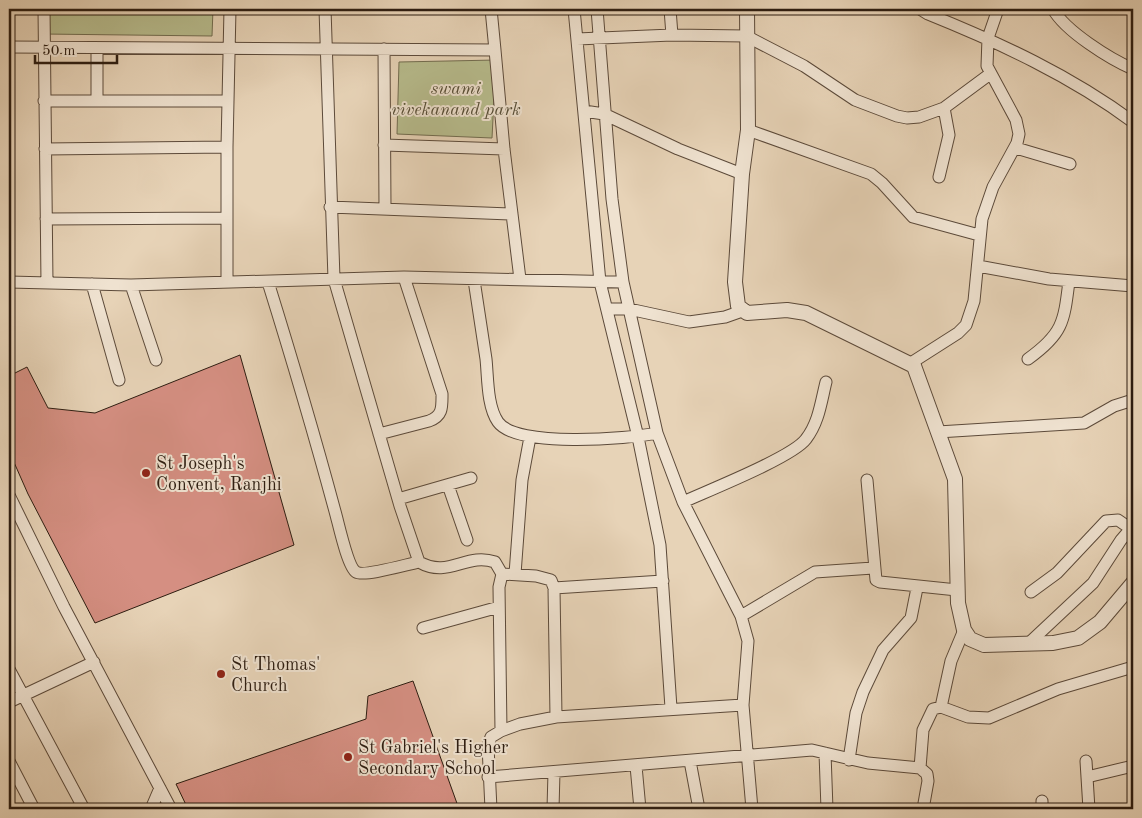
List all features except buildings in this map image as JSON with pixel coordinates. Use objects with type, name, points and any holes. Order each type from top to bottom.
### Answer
[{"type":"street","points":[[44,9],[47,283]]},
{"type":"street","points":[[227,281],[230,9]]},
{"type":"street","points":[[325,9],[330,207],[334,279],[398,498],[420,562],[428,567],[442,569],[485,560],[495,562],[502,574],[498,587],[501,731]]},
{"type":"street","points":[[491,9],[504,149],[520,279]]},
{"type":"street","points":[[574,9],[600,282],[638,437],[660,545],[672,708]]},
{"type":"street","points":[[597,9],[612,199],[623,282],[657,432],[683,502],[741,616],[748,641],[743,705],[752,809]]},
{"type":"street","points":[[670,9],[672,34]]},
{"type":"street","points":[[742,311],[736,300],[735,282],[742,174],[748,130],[747,9]]},
{"type":"street","points":[[920,9],[988,38],[1094,94],[1133,122]]},
{"type":"street","points":[[911,364],[958,333],[966,325],[974,301],[979,235],[987,200],[1016,148],[1019,134],[1016,120],[990,74],[986,57],[988,38],[998,9]]},
{"type":"street","points":[[1054,9],[1065,24],[1117,61],[1133,69]]},
{"type":"street","points":[[577,39],[672,34],[746,36],[804,66],[855,100],[897,116],[918,117],[944,108],[990,74]]},
{"type":"street","points":[[9,47],[230,50],[495,50]]},
{"type":"street","points":[[97,48],[97,100]]},
{"type":"street","points":[[384,49],[385,208]]},
{"type":"street","points":[[44,100],[228,101]]},
{"type":"street","points":[[939,177],[948,145],[948,126],[944,108]]},
{"type":"street","points":[[584,110],[604,114],[678,149],[742,174]]},
{"type":"street","points":[[748,130],[871,174],[882,183],[913,217],[979,235]]},
{"type":"street","points":[[384,145],[504,149]]},
{"type":"street","points":[[45,148],[227,147]]},
{"type":"street","points":[[1016,148],[1070,164]]},
{"type":"street","points":[[330,207],[512,214]]},
{"type":"street","points":[[46,219],[227,218]]},
{"type":"street","points":[[978,266],[1069,281],[1133,286]]},
{"type":"street","points":[[9,282],[131,284],[227,281],[268,282],[404,277],[623,282]]},
{"type":"street","points":[[379,434],[437,418],[441,411],[442,394],[404,277]]},
{"type":"street","points":[[474,280],[496,416],[504,428],[530,437],[577,440],[638,437],[657,432]]},
{"type":"street","points":[[1028,358],[1048,345],[1059,330],[1066,306],[1069,281]]},
{"type":"street","points":[[268,282],[308,408],[340,532],[353,568],[360,573],[420,562]]},
{"type":"street","points":[[92,284],[119,380]]},
{"type":"street","points":[[131,284],[156,360]]},
{"type":"street","points":[[607,309],[629,309],[689,322],[725,317],[742,311],[755,314],[792,310],[806,313],[911,364],[917,371],[955,479],[958,595],[964,630],[970,639],[984,645],[1066,642],[1085,635],[1100,622],[1133,583]]},
{"type":"street","points":[[683,502],[778,458],[804,442],[816,422],[826,382]]},
{"type":"street","points":[[938,432],[1084,423],[1114,406],[1133,400]]},
{"type":"street","points":[[515,574],[522,480],[530,437]]},
{"type":"street","points":[[398,498],[472,478]]},
{"type":"street","points":[[867,480],[873,568],[876,580],[958,595]]},
{"type":"street","points":[[448,484],[467,540]]},
{"type":"street","points":[[9,495],[64,607],[171,809]]},
{"type":"street","points":[[1029,643],[1093,583],[1121,540],[1132,527],[1118,520],[1106,521],[1057,573],[1031,592]]},
{"type":"street","points":[[741,616],[819,571],[873,568]]},
{"type":"street","points":[[502,574],[515,574],[551,580],[554,588],[556,717]]},
{"type":"street","points":[[554,588],[663,581]]},
{"type":"street","points":[[849,760],[856,714],[863,692],[884,650],[911,618],[917,588]]},
{"type":"street","points":[[423,628],[499,607]]},
{"type":"street","points":[[941,707],[951,661],[964,630]]},
{"type":"street","points":[[9,702],[94,662]]},
{"type":"street","points":[[920,768],[922,737],[933,709],[941,707],[968,718],[989,718],[1058,689],[1133,667]]},
{"type":"street","points":[[9,669],[21,695],[84,809]]},
{"type":"street","points":[[491,809],[488,746],[491,737],[501,731],[520,724],[556,717],[672,708],[743,705]]},
{"type":"street","points":[[488,777],[636,766],[804,750],[825,753],[868,764],[920,768],[927,774],[928,780],[923,809]]},
{"type":"street","points":[[825,753],[827,809]]},
{"type":"street","points":[[9,761],[34,809]]},
{"type":"street","points":[[690,761],[699,809]]},
{"type":"street","points":[[1086,761],[1089,809]]},
{"type":"street","points":[[636,766],[640,809]]},
{"type":"street","points":[[1087,776],[1133,766]]},
{"type":"street","points":[[553,809],[554,772]]},
{"type":"street","points":[[151,809],[160,788]]},
{"type":"green space","points":[[47,9],[213,9],[212,36],[43,34]]},
{"type":"green space","name":"swami vivekanand park","points":[[496,60],[492,138],[397,134],[399,62]]},
{"type":"place","name":"St Joseph's Convent, Ranjhi","points":[[146,473]]},
{"type":"place","name":"St Thomas' Church","points":[[221,674]]},
{"type":"place","name":"St Gabriel's Higher Secondary School","points":[[348,757]]}]
